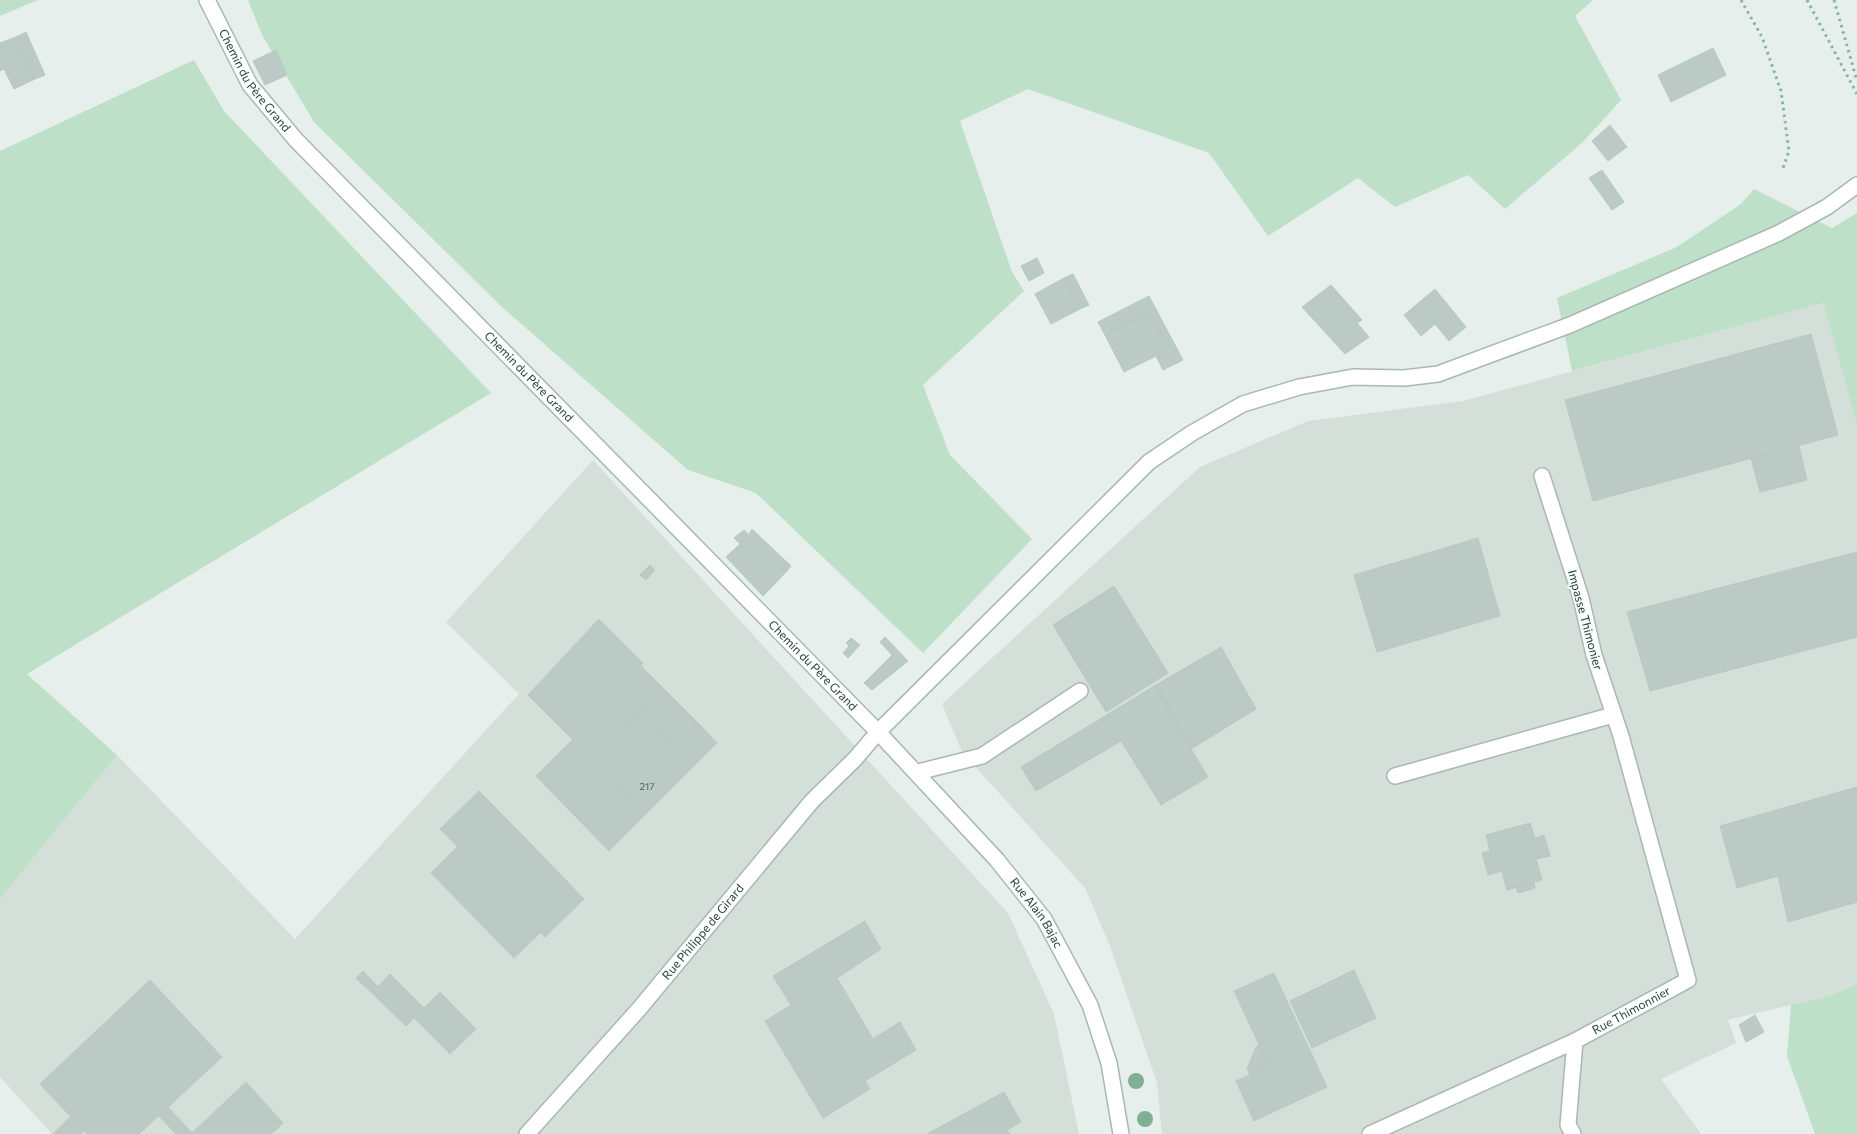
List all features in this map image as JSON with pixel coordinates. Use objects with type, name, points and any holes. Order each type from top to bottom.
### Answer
[{"type":"street","name":"Chemin du Père Grand","points":[[208,0],[250,84],[296,140],[878,732]]},
{"type":"street","name":"Rue Philippe de Girard","points":[[527,1134],[639,1009],[812,801],[855,760],[878,732],[1149,462],[1192,433],[1243,404],[1299,387],[1352,377],[1404,378],[1438,374],[1570,325],[1779,233],[1827,207],[1857,185]]},
{"type":"street","name":"Impasse Thimonier","points":[[1542,476],[1581,598],[1594,655],[1629,764]]},
{"type":"street","points":[[918,772],[982,756],[1080,691]]},
{"type":"street","points":[[1395,776],[1613,715]]},
{"type":"street","name":"Rue Alain Bajac","points":[[878,732],[918,772],[997,860],[1044,919],[1090,1005],[1109,1063],[1122,1134]]},
{"type":"street","name":"Rue Thimonnier","points":[[1370,1134],[1575,1041],[1688,980],[1629,764]]},
{"type":"street","points":[[1572,1134],[1568,1125],[1575,1041]]},
{"type":"path","points":[[1741,0],[1762,37],[1781,91],[1789,151],[1783,168]]},
{"type":"path","points":[[1807,0],[1857,94]]},
{"type":"path","points":[[1834,0],[1857,81]]},
{"type":"shaded area","points":[[1823,303],[1857,425],[1857,984],[1832,995],[1728,1020],[1736,1043],[1661,1079],[1701,1134],[1162,1134],[1157,1083],[1110,946],[1085,888],[962,752],[942,704],[1200,467],[1308,421],[1463,401]]},
{"type":"shaded area","points":[[593,460],[1008,913],[1054,1014],[1079,1134],[52,1134],[0,1077],[0,899],[117,755],[295,939],[519,694],[446,622]]},
{"type":"green space","points":[[0,0],[38,0],[0,16]]},
{"type":"green space","points":[[248,0],[1593,0],[1575,16],[1621,100],[1583,142],[1505,209],[1468,175],[1395,207],[1358,178],[1268,236],[1209,153],[1028,89],[960,121],[1012,272],[1024,291],[923,385],[950,455],[1032,539],[923,653],[756,493],[688,470],[502,307],[314,122],[262,35]]},
{"type":"green space","points":[[194,60],[224,111],[491,393],[27,674],[117,755],[0,899],[0,151]]},
{"type":"green space","points":[[1754,189],[1832,228],[1857,213],[1857,425],[1823,303],[1572,371],[1557,298],[1677,247],[1741,204]]},
{"type":"green space","points":[[1857,984],[1857,1134],[1815,1134],[1787,1056],[1791,1005],[1832,995]]},
{"type":"building","points":[[26,32],[45,75],[35,79],[16,37]]},
{"type":"building","points":[[16,37],[35,79],[14,89],[4,69],[0,71],[0,43]]},
{"type":"building","points":[[1713,48],[1726,75],[1671,102],[1658,75]]},
{"type":"building","points":[[276,50],[287,75],[265,85],[253,61]]},
{"type":"building","points":[[1610,125],[1627,147],[1608,161],[1592,141]]},
{"type":"building","points":[[1602,170],[1624,202],[1612,210],[1589,178]]},
{"type":"building","points":[[1037,258],[1044,273],[1029,281],[1021,266]]},
{"type":"building","points":[[1073,274],[1089,305],[1080,309],[1064,278]]},
{"type":"building","points":[[1064,278],[1080,309],[1051,324],[1035,294]]},
{"type":"building","points":[[1331,285],[1362,320],[1357,323],[1369,337],[1345,354],[1302,307]]},
{"type":"building","points":[[1435,289],[1466,327],[1449,341],[1435,324],[1421,336],[1404,315]]},
{"type":"building","points":[[1149,296],[1167,330],[1161,333],[1150,311],[1105,335],[1098,322]]},
{"type":"building","points":[[1150,311],[1161,333],[1167,330],[1183,360],[1163,370],[1156,356],[1124,372],[1105,335]]},
{"type":"building","points":[[1811,334],[1838,435],[1593,501],[1565,400]]},
{"type":"building","points":[[1799,446],[1807,480],[1760,492],[1751,458]]},
{"type":"building","points":[[752,529],[791,566],[787,571],[749,534]]},
{"type":"building","points":[[744,530],[787,571],[763,596],[726,557],[740,544],[734,538]]},
{"type":"building","points":[[1478,538],[1500,616],[1377,652],[1354,575]]},
{"type":"building","points":[[1857,552],[1857,637],[1650,691],[1627,612]]},
{"type":"building","points":[[650,565],[655,570],[646,580],[640,575]]},
{"type":"building","points":[[1114,586],[1168,673],[1106,712],[1053,625]]},
{"type":"building","points":[[599,619],[643,663],[641,666],[698,723],[673,745],[648,718],[655,711],[648,704],[591,758],[528,695]]},
{"type":"building","points":[[885,637],[908,661],[872,690],[864,683],[892,655],[880,642]]},
{"type":"building","points":[[851,638],[860,645],[848,658],[843,653],[849,646],[846,643]]},
{"type":"building","points":[[1221,647],[1256,709],[1191,749],[1156,685]]},
{"type":"building","points":[[1156,685],[1208,777],[1161,805],[1121,741],[1036,791],[1021,767]]},
{"type":"building","points":[[648,704],[655,711],[648,718],[673,745],[698,723],[717,743],[646,814],[591,758]]},
{"type":"building","points":[[573,739],[646,814],[609,851],[536,776]]},
{"type":"building","points":[[1857,787],[1857,902],[1788,922],[1778,876],[1737,888],[1720,826]]},
{"type":"building","points":[[479,791],[531,844],[492,882],[440,829]]},
{"type":"building","points":[[1530,823],[1535,838],[1544,835],[1550,856],[1536,859],[1542,880],[1507,890],[1502,871],[1488,875],[1482,853],[1490,851],[1486,835]]},
{"type":"building","points":[[531,844],[584,899],[545,937],[492,882]]},
{"type":"building","points":[[457,847],[541,932],[514,958],[431,873]]},
{"type":"building","points":[[1534,882],[1535,888],[1518,893],[1516,887]]},
{"type":"building","points":[[865,921],[881,949],[837,978],[873,1039],[900,1022],[916,1050],[865,1081],[870,1089],[823,1118],[765,1021],[791,1005],[773,976]]},
{"type":"building","points":[[1354,970],[1376,1018],[1312,1048],[1290,1001]]},
{"type":"building","points":[[363,971],[378,987],[372,993],[356,978]]},
{"type":"building","points":[[1274,973],[1327,1087],[1254,1121],[1236,1081],[1269,1066],[1234,991]]},
{"type":"building","points":[[390,974],[424,1008],[406,1026],[372,993]]},
{"type":"building","points":[[150,980],[222,1057],[139,1134],[87,1134],[40,1084]]},
{"type":"building","points":[[440,992],[476,1029],[450,1054],[414,1018]]},
{"type":"building","points":[[1755,1015],[1764,1032],[1746,1042],[1739,1025]]},
{"type":"building","points":[[1259,1045],[1269,1066],[1250,1075],[1247,1069],[1256,1047]]},
{"type":"building","points":[[246,1082],[283,1123],[271,1134],[191,1134]]},
{"type":"building","points":[[1004,1092],[1021,1122],[1007,1130],[1010,1134],[927,1134]]},
{"type":"building","points":[[168,1107],[191,1134],[176,1134],[159,1116]]},
{"type":"building","points":[[71,1116],[84,1131],[81,1134],[53,1134]]}]
